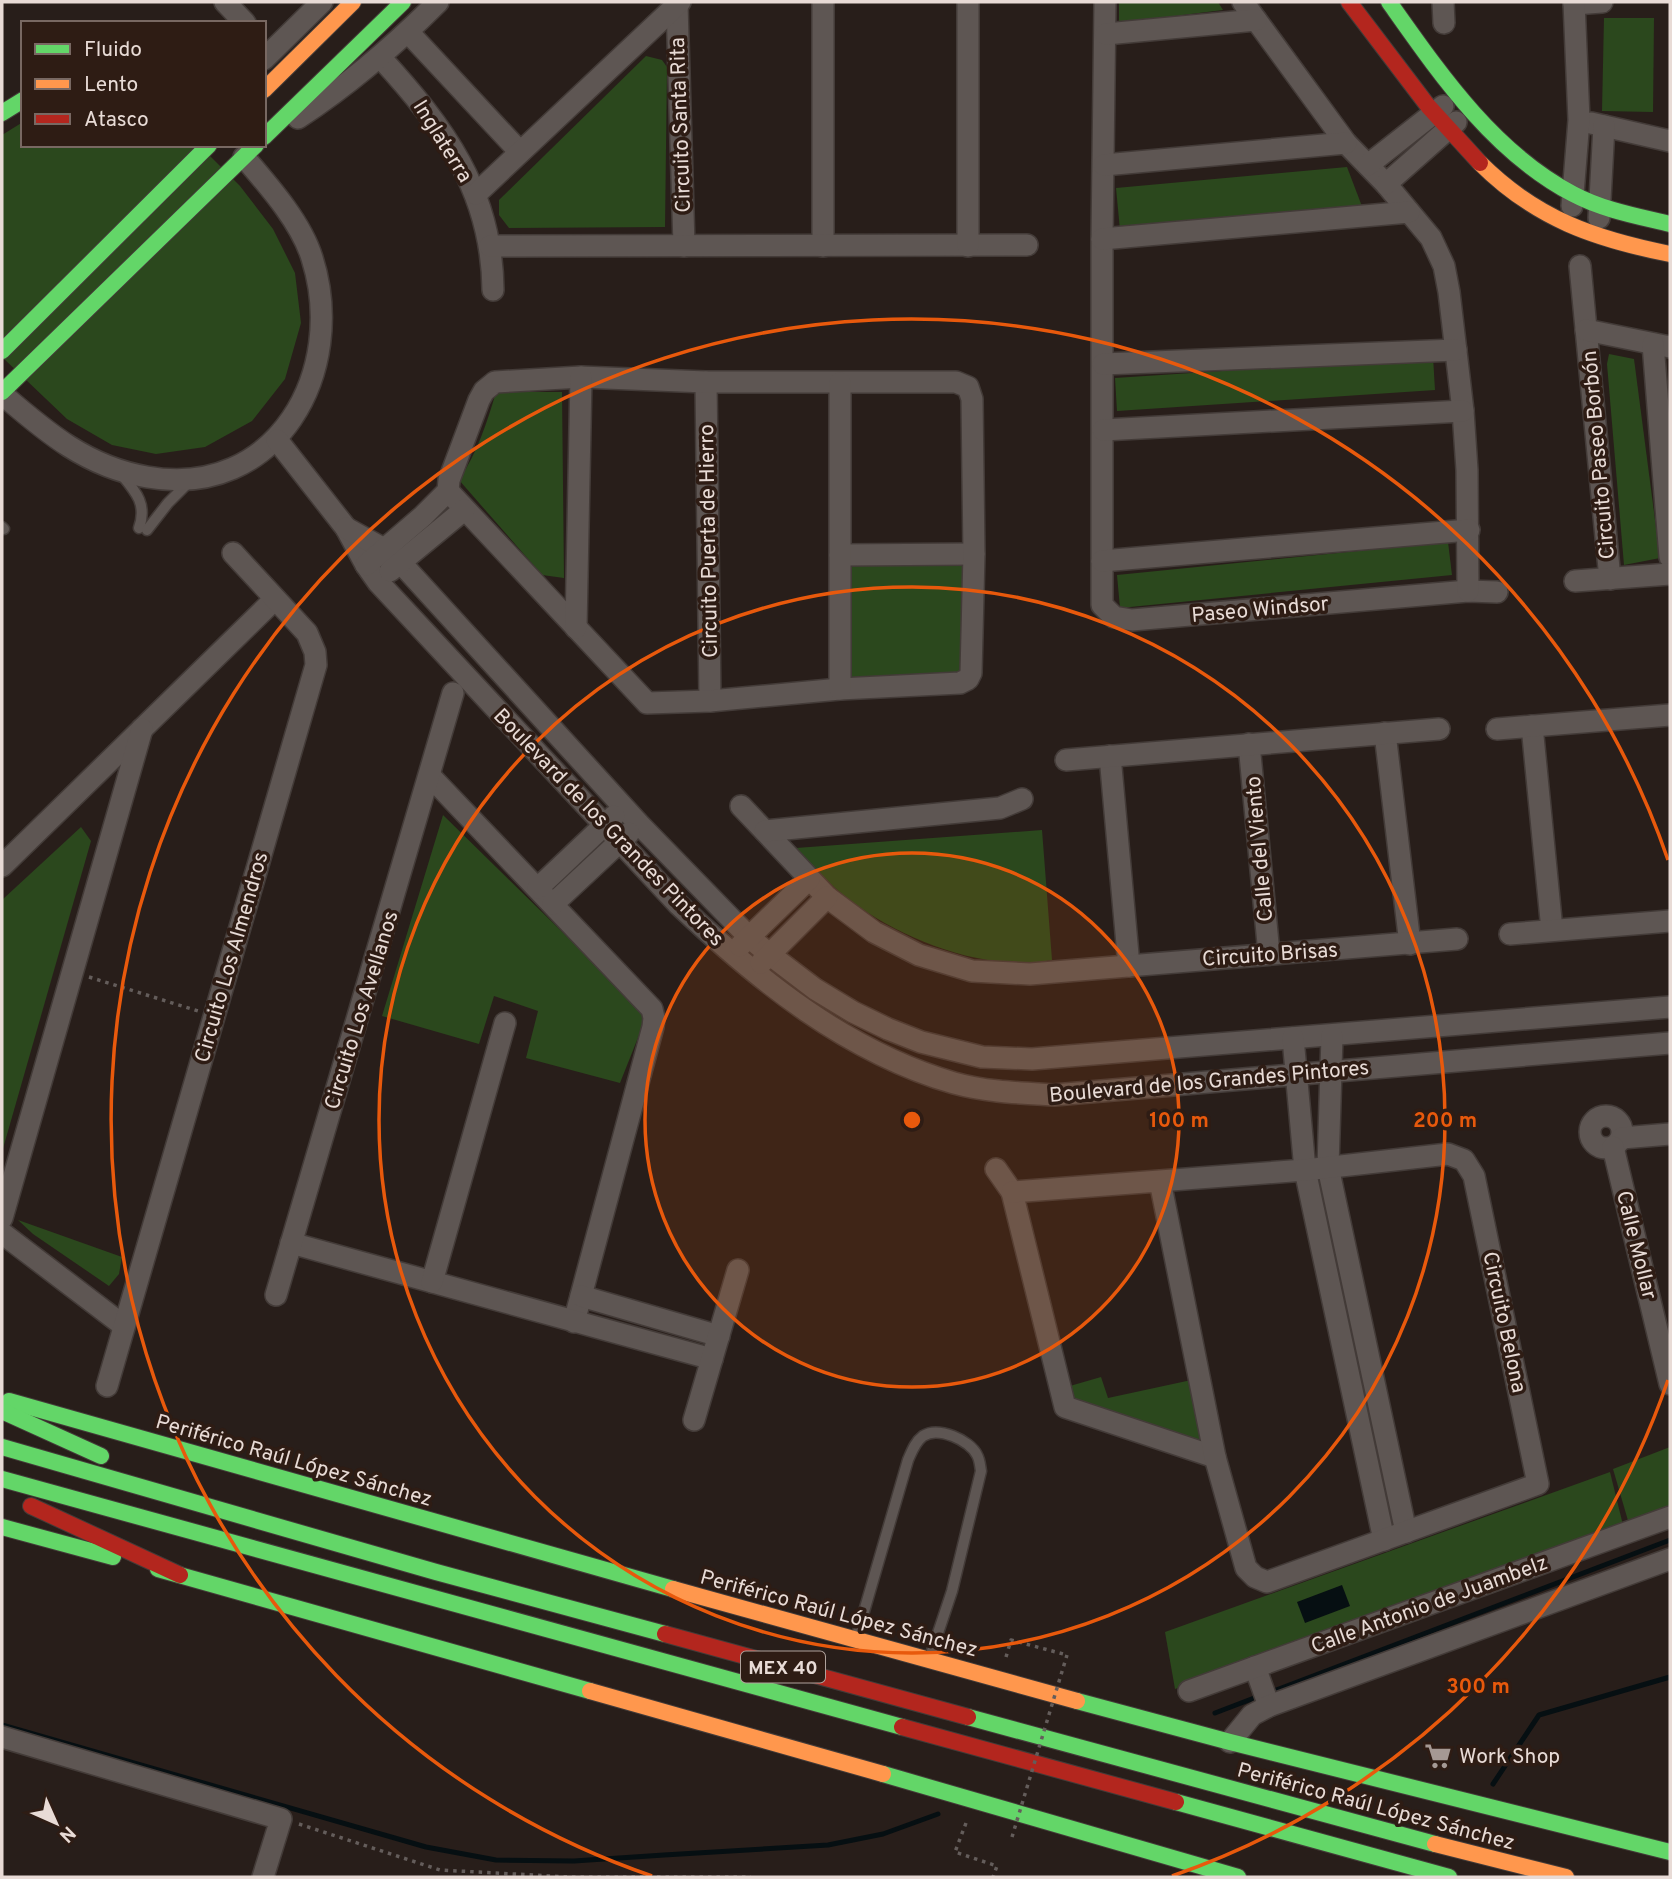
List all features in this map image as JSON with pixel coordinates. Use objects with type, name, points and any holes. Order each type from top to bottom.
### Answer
[{"type":"main road","points":[[266,88],[353,2]]},
{"type":"main road","points":[[266,136],[402,2]]},
{"type":"main road","points":[[1349,2],[1434,113],[1504,184],[1534,206],[1598,238],[1670,254]]},
{"type":"main road","points":[[1389,2],[1465,102],[1499,140],[1526,164],[1574,194],[1600,205],[1670,224]]},
{"type":"main road","points":[[2,113],[21,101]]},
{"type":"main road","points":[[2,351],[207,147]]},
{"type":"main road","points":[[2,393],[244,149]]},
{"type":"main road","name":"Periférico Raúl López Sánchez","points":[[2,1399],[855,1641],[1230,1742],[1670,1852]]},
{"type":"main road","points":[[2,1411],[223,1510]]},
{"type":"main road","name":"Periférico Raúl López Sánchez","points":[[2,1447],[476,1583],[1443,1847],[1566,1877]]},
{"type":"main road","name":"MEX 40","points":[[2,1479],[1449,1877]]},
{"type":"main road","points":[[2,1492],[180,1575]]},
{"type":"main road","points":[[2,1527],[961,1796],[1238,1877]]},
{"type":"street","points":[[225,2],[244,21]]},
{"type":"street","points":[[266,54],[322,2]]},
{"type":"street","points":[[266,137],[334,94],[380,57],[438,2]]},
{"type":"street","points":[[823,2],[823,246]]},
{"type":"street","points":[[968,2],[968,246]]},
{"type":"street","name":"Paseo Windsor","points":[[1105,2],[1102,605],[1114,617],[1132,620],[1468,591],[1497,592]]},
{"type":"street","points":[[1243,2],[1346,144],[1368,165],[1431,238],[1444,266],[1463,411],[1469,530],[1468,591]]},
{"type":"street","points":[[1569,225],[1579,120],[1574,3],[1602,2]]},
{"type":"street","points":[[475,194],[678,3]]},
{"type":"street","name":"Circuito Santa Rita","points":[[678,3],[684,246]]},
{"type":"street","points":[[1106,34],[1255,20]]},
{"type":"street","name":"Inglaterra","points":[[408,32],[520,152]]},
{"type":"street","name":"Inglaterra","points":[[380,57],[432,115],[463,167],[475,194],[490,246],[493,290]]},
{"type":"street","points":[[1368,165],[1434,113],[1465,102]]},
{"type":"street","points":[[1385,184],[1448,129],[1465,102]]},
{"type":"street","points":[[1579,120],[1670,141]]},
{"type":"street","points":[[1598,238],[1604,126]]},
{"type":"street","points":[[1104,165],[1346,144]]},
{"type":"street","points":[[2,393],[74,452],[118,470],[146,477],[193,478],[222,473],[253,458],[277,440],[300,404],[314,371],[322,333],[321,293],[312,255],[298,229],[244,149]]},
{"type":"street","points":[[1102,239],[1409,212]]},
{"type":"street","points":[[490,246],[1027,244]]},
{"type":"street","name":"Circuito Paseo Borbón","points":[[1580,266],[1610,579]]},
{"type":"street","name":"Circuito Paseo Borbón","points":[[1586,330],[1662,345],[1670,557]]},
{"type":"street","points":[[1103,364],[1456,351]]},
{"type":"street","points":[[576,628],[581,377]]},
{"type":"street","points":[[392,556],[448,491],[449,480],[479,400],[489,384],[502,380],[581,377],[706,382],[956,382],[968,387],[972,400],[974,554],[971,673],[968,679],[960,683],[647,703],[448,491]]},
{"type":"street","name":"Circuito Puerta de Hierro","points":[[706,382],[710,701]]},
{"type":"street","points":[[840,383],[840,689]]},
{"type":"street","points":[[1103,430],[1463,411]]},
{"type":"street","name":"Boulevard de los Grandes Pintores","points":[[277,440],[346,528],[372,573],[679,905],[752,972],[831,1026],[912,1069],[956,1083],[1005,1092],[1054,1095],[1670,1043]]},
{"type":"street","points":[[372,573],[392,556],[464,510]]},
{"type":"street","name":"Boulevard de los Grandes Pintores","points":[[346,528],[392,556],[623,807],[749,937],[815,989],[853,1012],[921,1042],[982,1057],[1032,1059],[1670,1007]]},
{"type":"street","points":[[1102,561],[1469,530]]},
{"type":"street","name":"Circuito Los Almendros","points":[[107,1386],[316,664],[315,652],[307,633],[233,553]]},
{"type":"street","points":[[840,555],[974,554]]},
{"type":"street","name":"Circuito Paseo Borbón","points":[[1575,581],[1670,574]]},
{"type":"street","points":[[2,866],[275,599]]},
{"type":"street","name":"Circuito Los Avellanos","points":[[276,1296],[453,693]]},
{"type":"street","points":[[1497,729],[1670,715]]},
{"type":"street","points":[[1532,726],[1552,930]]},
{"type":"street","points":[[2,1218],[142,729]]},
{"type":"street","points":[[1066,760],[1439,729]]},
{"type":"street","points":[[1385,733],[1410,944]]},
{"type":"street","name":"Calle del Viento","points":[[1250,744],[1269,954]]},
{"type":"street","points":[[1110,756],[1129,966]]},
{"type":"street","points":[[430,776],[652,1009],[654,1018],[574,1322]]},
{"type":"street","points":[[765,831],[1000,808],[1022,799]]},
{"type":"street","name":"Circuito Brisas","points":[[741,806],[827,897],[874,932],[919,955],[972,971],[1030,974],[1457,939]]},
{"type":"street","points":[[538,888],[623,807]]},
{"type":"street","points":[[553,904],[639,824]]},
{"type":"street","points":[[731,955],[809,878]]},
{"type":"street","points":[[752,972],[827,897]]},
{"type":"street","points":[[1510,934],[1670,921]]},
{"type":"street","points":[[432,1282],[505,1023]]},
{"type":"street","points":[[1332,1036],[1328,1167],[1406,1532]]},
{"type":"street","points":[[1293,1038],[1305,1170],[1384,1540]]},
{"type":"street","name":"Calle Mollar","points":[[1670,1134],[1617,1142],[1670,1384]]},
{"type":"street","name":"Circuito Belona","points":[[1012,1192],[1305,1170],[1448,1154],[1464,1160],[1474,1176],[1538,1484],[1268,1582],[1255,1577],[1246,1567],[1215,1457],[1160,1181]]},
{"type":"street","points":[[996,1169],[1012,1192],[1065,1407],[1215,1457]]},
{"type":"street","points":[[2,1233],[124,1326]]},
{"type":"street","points":[[291,1243],[712,1359]]},
{"type":"street","points":[[694,1420],[738,1270]]},
{"type":"street","points":[[581,1296],[719,1336]]},
{"type":"street","name":"Calle Antonio de Juambelz","points":[[1189,1691],[1256,1671],[1670,1517]]},
{"type":"street","name":"Calle Antonio de Juambelz","points":[[1230,1742],[1252,1715],[1267,1702],[1670,1559]]},
{"type":"street","points":[[1256,1671],[1267,1702]]},
{"type":"street","points":[[2,1737],[281,1819],[263,1877]]},
{"type":"lane","points":[[118,470],[141,500],[143,529],[193,478]]},
{"type":"lane","points":[[855,1641],[915,1444],[925,1435],[934,1432],[946,1434],[972,1447],[979,1457],[981,1471],[952,1591],[929,1660]]},
{"type":"path","points":[[71,972],[214,1016]]},
{"type":"path","points":[[999,1679],[1011,1640],[1067,1655],[1012,1837]]},
{"type":"path","points":[[281,1819],[440,1870],[570,1877],[751,1877]]},
{"type":"path","points":[[966,1822],[955,1852],[997,1866],[993,1877]]},
{"type":"green space","points":[[1119,2],[1218,2],[1223,10],[1119,23]]},
{"type":"green space","points":[[1604,18],[1654,18],[1653,112],[1602,111]]},
{"type":"green space","points":[[646,56],[662,60],[667,67],[665,227],[509,228],[499,215],[499,200]]},
{"type":"green space","points":[[21,123],[21,147],[201,147],[240,186],[273,229],[295,273],[301,323],[285,379],[252,421],[205,447],[156,454],[112,445],[67,419],[2,357],[2,135]]},
{"type":"green space","points":[[1347,167],[1363,209],[1120,230],[1116,188]]},
{"type":"green space","points":[[1609,354],[1634,359],[1660,558],[1624,565],[1607,364]]},
{"type":"green space","points":[[1433,357],[1435,390],[1117,411],[1115,378]]},
{"type":"green space","points":[[496,392],[562,392],[564,578],[542,575],[459,480],[481,437]]},
{"type":"green space","points":[[1448,542],[1452,575],[1120,608],[1117,575]]},
{"type":"green space","points":[[971,557],[965,678],[844,683],[844,561]]},
{"type":"green space","points":[[443,815],[647,1015],[620,1083],[526,1058],[538,1011],[494,996],[479,1044],[382,1016]]},
{"type":"green space","points":[[81,827],[91,841],[2,1152],[2,900]]},
{"type":"green space","points":[[1042,830],[1052,960],[1027,963],[1002,962],[951,952],[902,932],[850,901],[796,848]]},
{"type":"green space","points":[[18,1220],[122,1257],[119,1274],[109,1286],[33,1234]]},
{"type":"green space","points":[[1101,1377],[1108,1398],[1196,1379],[1211,1453],[1067,1405],[1063,1388]]},
{"type":"green space","points":[[1670,1447],[1670,1509],[1629,1524],[1613,1469]]},
{"type":"green space","points":[[1610,1472],[1623,1525],[1175,1689],[1165,1632]]},
{"type":"shaded area","points":[[1342,1585],[1350,1606],[1305,1623],[1297,1602]]},
{"type":"waterway","points":[[1271,1692],[1670,1540]]},
{"type":"waterway","points":[[1493,1784],[1539,1715],[1670,1677]]},
{"type":"waterway","points":[[1215,1713],[1262,1695]]},
{"type":"waterway","points":[[2,1725],[426,1847],[496,1860],[574,1861],[828,1845],[883,1834],[938,1814]]},
{"type":"traffic: fast","points":[[266,135],[403,2]]},
{"type":"traffic: fast","points":[[1389,2],[1470,109],[1493,134],[1544,177],[1584,200],[1670,224]]},
{"type":"traffic: fast","points":[[2,113],[21,101]]},
{"type":"traffic: fast","points":[[2,351],[207,147]]},
{"type":"traffic: fast","points":[[2,392],[254,147]]},
{"type":"traffic: fast","points":[[9,1401],[673,1589]]},
{"type":"traffic: fast","points":[[2,1411],[101,1456]]},
{"type":"traffic: fast","points":[[2,1447],[436,1572],[665,1634]]},
{"type":"traffic: fast","points":[[2,1479],[902,1727]]},
{"type":"traffic: fast","points":[[2,1527],[113,1557]]},
{"type":"traffic: fast","points":[[158,1569],[590,1691]]},
{"type":"traffic: fast","points":[[1077,1701],[1670,1852]]},
{"type":"traffic: fast","points":[[968,1717],[1435,1844]]},
{"type":"traffic: fast","points":[[883,1774],[1238,1877]]},
{"type":"traffic: fast","points":[[1176,1802],[1449,1877]]},
{"type":"traffic: slow","points":[[266,88],[353,2]]},
{"type":"traffic: slow","points":[[1480,163],[1523,199],[1568,224],[1617,241],[1670,254]]},
{"type":"traffic: slow","points":[[673,1589],[1077,1701]]},
{"type":"traffic: slow","points":[[590,1691],[883,1774]]},
{"type":"traffic: slow","points":[[1435,1844],[1566,1877]]},
{"type":"traffic: jam","points":[[1349,2],[1428,106],[1480,163]]},
{"type":"traffic: jam","points":[[31,1506],[180,1575]]},
{"type":"traffic: jam","points":[[665,1634],[968,1717]]},
{"type":"traffic: jam","points":[[902,1727],[1176,1802]]},
{"type":"place","name":"Work Shop","points":[[1438,1756]]}]
